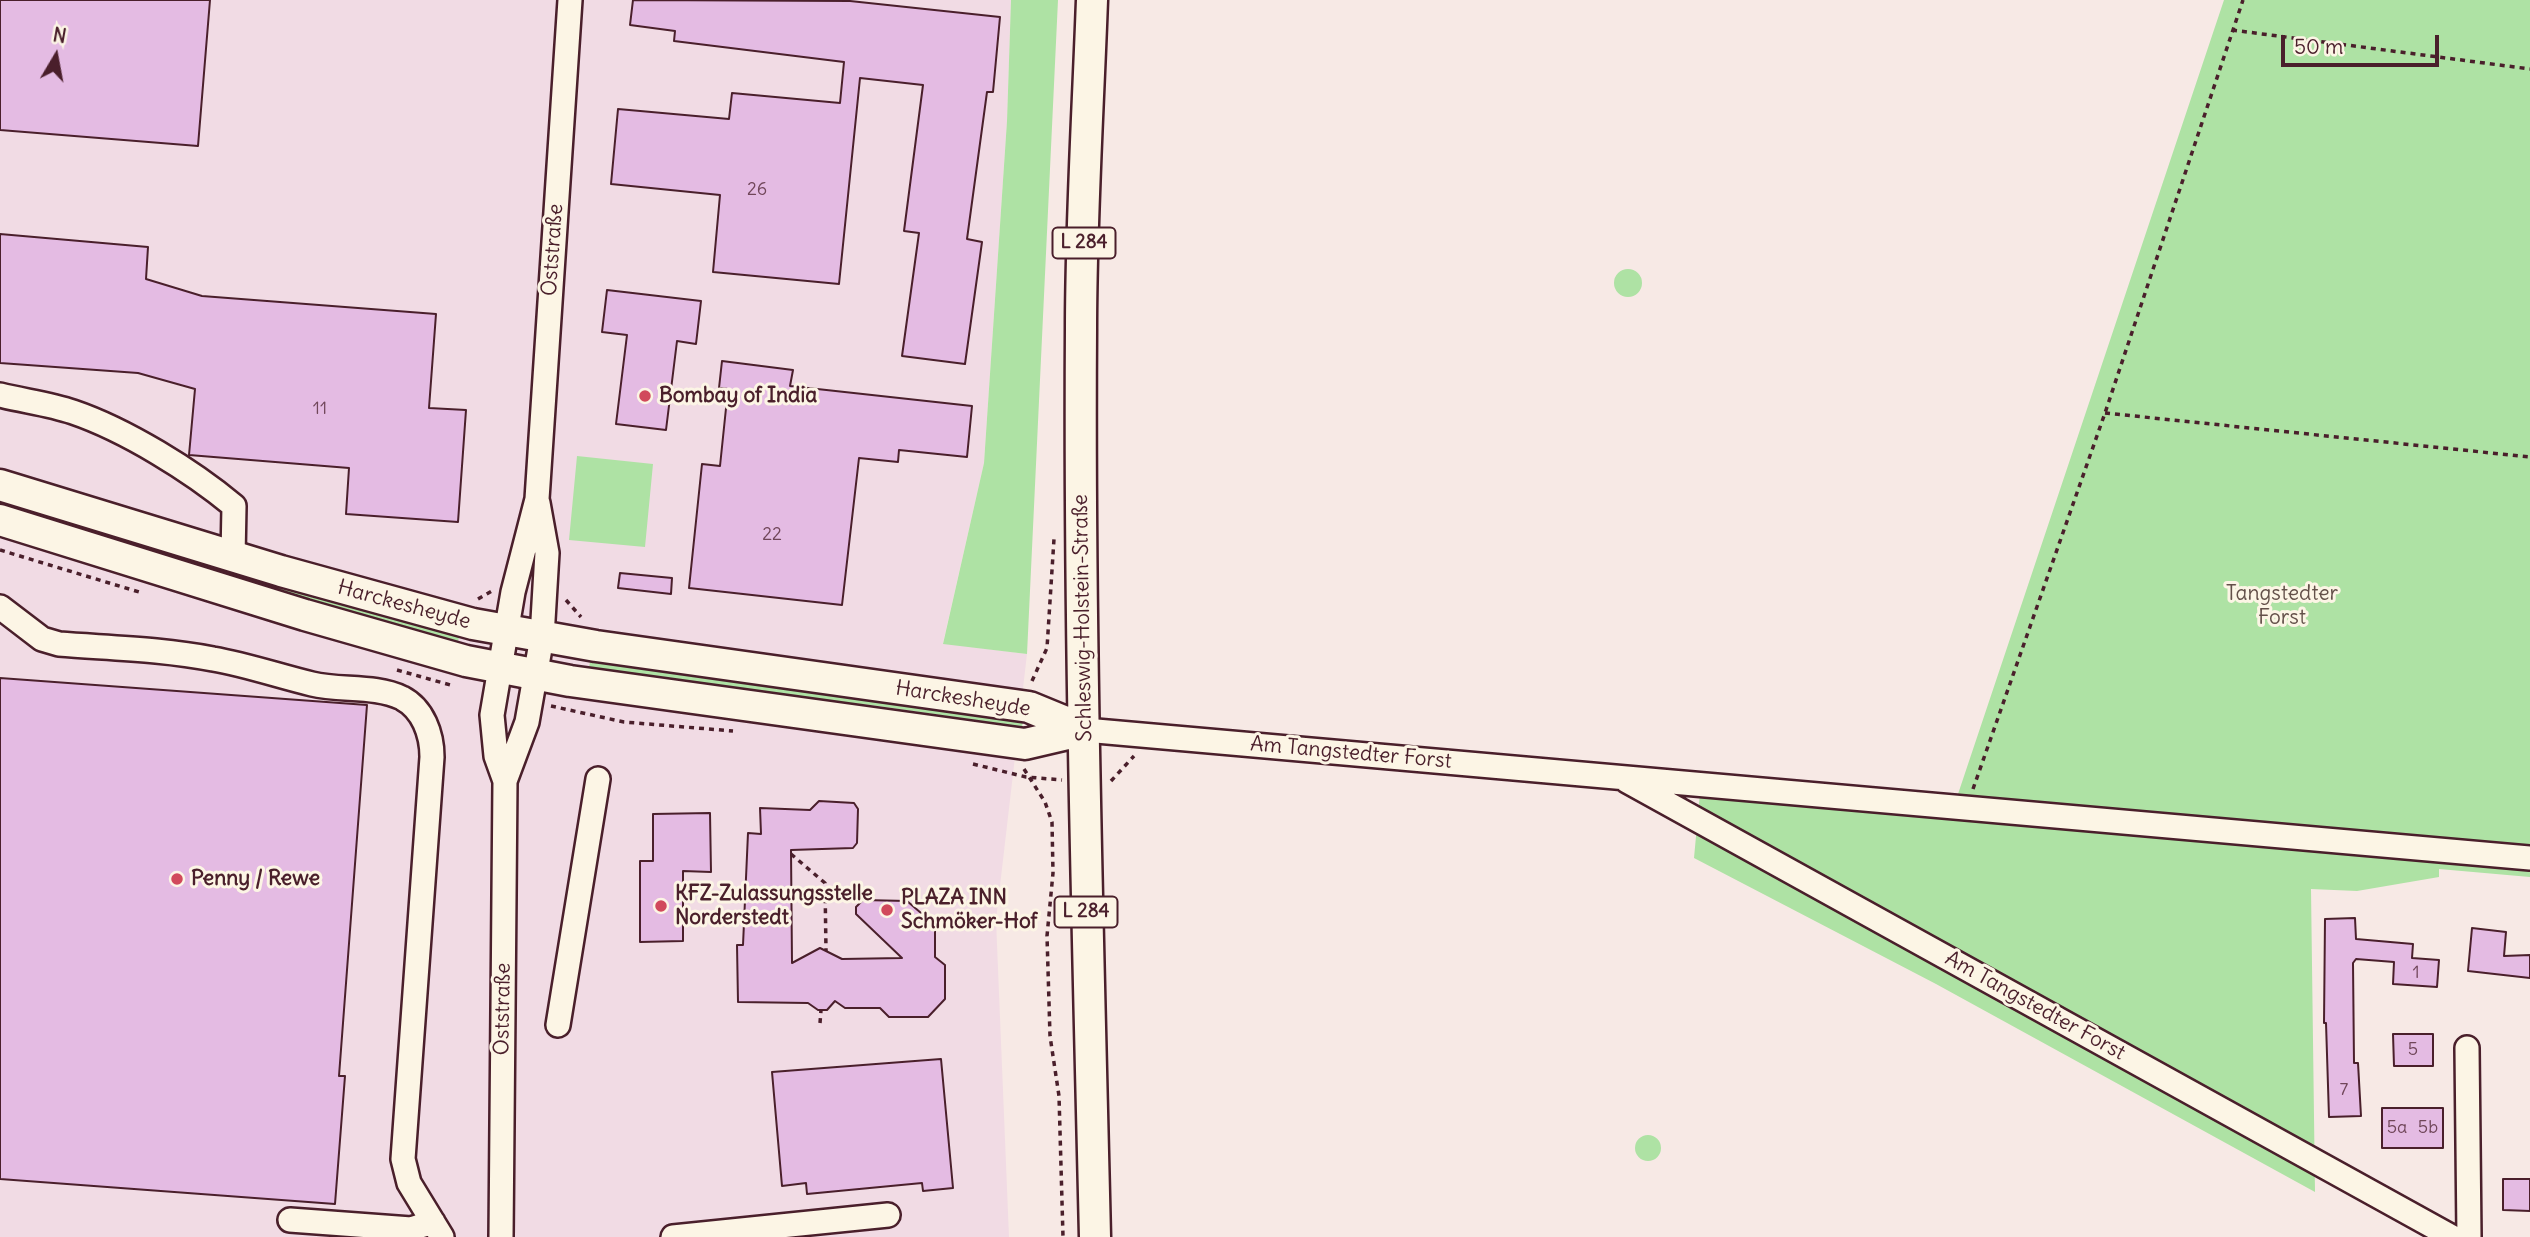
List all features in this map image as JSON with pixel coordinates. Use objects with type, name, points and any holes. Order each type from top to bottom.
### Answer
[{"type":"main road","name":"Schleswig-Holstein-Straße","points":[[1092,0],[1081,325],[1085,890],[1095,1237]]},
{"type":"main road","name":"Harckesheyde","points":[[0,485],[353,592],[506,630],[1029,707],[1085,730]]},
{"type":"main road","name":"Harckesheyde","points":[[0,520],[450,657],[535,674],[1025,744],[1085,730]]},
{"type":"street","name":"Oststraße","points":[[505,781],[496,756],[492,715],[506,630],[537,499],[569,0]]},
{"type":"street","points":[[0,395],[74,412],[146,447],[208,485],[234,506],[233,557]]},
{"type":"street","name":"Oststraße","points":[[501,1237],[505,781],[527,722],[542,637],[547,553],[537,499]]},
{"type":"street","points":[[0,607],[11,612],[42,639],[59,644],[183,654],[263,669],[312,684],[380,691],[402,699],[421,716],[429,736],[432,757],[403,1159],[409,1183],[437,1230]]},
{"type":"street","name":"Am Tangstedter Forst","points":[[1085,730],[2530,859]]},
{"type":"street","name":"Am Tangstedter Forst","points":[[1618,776],[2452,1237]]},
{"type":"street","points":[[558,1025],[598,779]]},
{"type":"street","points":[[2467,1048],[2469,1237]]},
{"type":"street","points":[[673,1237],[888,1215]]},
{"type":"street","points":[[290,1220],[437,1230]]},
{"type":"path","points":[[1966,808],[2105,413],[2243,0]]},
{"type":"path","points":[[2232,30],[2530,69]]},
{"type":"path","points":[[2105,413],[2530,457]]},
{"type":"path","points":[[477,605],[478,599],[491,591],[503,591]]},
{"type":"path","points":[[562,598],[572,604],[581,617],[580,623]]},
{"type":"path","points":[[565,709],[624,722],[734,731]]},
{"type":"path","points":[[1102,782],[1110,782],[1129,759],[1167,737]]},
{"type":"path","points":[[971,764],[1026,777],[1054,780]]},
{"type":"path","points":[[1026,777],[1045,802],[1052,822],[1053,873],[1046,936],[1051,1036],[1059,1096],[1063,1237]]},
{"type":"path","points":[[791,854],[825,883],[826,951]]},
{"type":"path","points":[[820,1023],[821,1010]]},
{"type":"shaded area","points":[[0,0],[1011,0],[1007,121],[984,463],[943,643],[1027,654],[996,920],[1009,1237],[0,1237]]},
{"type":"green space","points":[[1011,0],[1058,0],[1027,654],[943,644],[984,463],[1007,121]]},
{"type":"green space","name":"Tangstedter Forst","points":[[2224,0],[2530,0],[2530,877],[2439,869],[2439,877],[2357,891],[2311,889],[2315,1192],[1936,984],[1694,858],[1700,793],[1957,797]]},
{"type":"green space","points":[[1628,269],[1638,273],[1642,283],[1638,293],[1628,297],[1618,293],[1614,283],[1618,273]]},
{"type":"green space","points":[[577,456],[653,464],[645,547],[569,540]]},
{"type":"green space","points":[[0,495],[461,630],[457,645],[0,508]]},
{"type":"green space","points":[[590,662],[724,681],[1024,715],[1022,727],[878,706],[588,673]]},
{"type":"green space","points":[[1648,1135],[1657,1139],[1661,1148],[1657,1157],[1648,1161],[1639,1157],[1635,1148],[1639,1139]]},
{"type":"building","points":[[0,0],[210,0],[198,146],[0,130]]},
{"type":"building","points":[[633,0],[850,1],[1000,17],[993,92],[987,92],[967,239],[982,242],[965,364],[902,356],[919,233],[904,231],[923,85],[860,78],[839,284],[713,272],[720,195],[611,184],[618,109],[729,119],[732,93],[840,103],[844,62],[674,41],[675,31],[630,25]]},
{"type":"building","points":[[0,234],[148,247],[146,279],[202,296],[436,314],[429,408],[466,410],[458,522],[346,514],[349,468],[189,455],[195,389],[138,373],[0,363]]},
{"type":"building","points":[[607,290],[701,301],[696,344],[677,341],[666,430],[616,424],[627,335],[602,332]]},
{"type":"building","points":[[722,361],[793,370],[790,386],[972,406],[967,457],[899,450],[898,462],[859,458],[842,605],[689,588],[702,464],[720,466],[728,389],[719,388]]},
{"type":"building","points":[[620,573],[672,578],[671,594],[618,588]]},
{"type":"building","name":"Penny / Rewe","points":[[0,678],[367,705],[339,1076],[345,1076],[335,1204],[0,1179]]},
{"type":"building","name":"PLAZA INN Schmöker-Hof","points":[[819,801],[854,803],[858,809],[857,843],[853,848],[791,850],[792,963],[820,948],[842,959],[902,958],[856,914],[856,907],[863,900],[907,901],[935,925],[935,957],[945,965],[945,999],[928,1017],[889,1017],[880,1008],[845,1008],[835,1001],[827,1010],[818,1010],[808,1003],[738,1002],[737,945],[743,945],[748,833],[761,834],[760,808],[810,810]]},
{"type":"building","name":"KFZ-Zulassungsstelle Norderstedt","points":[[710,813],[711,872],[683,871],[683,941],[640,942],[640,861],[653,861],[653,814]]},
{"type":"building","points":[[2355,918],[2356,939],[2413,944],[2412,958],[2439,960],[2437,987],[2393,984],[2394,962],[2356,959],[2353,963],[2354,1063],[2358,1063],[2361,1116],[2329,1117],[2324,1023],[2325,919]]},
{"type":"building","points":[[2472,928],[2506,932],[2504,956],[2530,955],[2530,978],[2468,971]]},
{"type":"building","points":[[2393,1034],[2433,1034],[2433,1066],[2394,1066]]},
{"type":"building","points":[[941,1059],[953,1188],[923,1191],[922,1183],[807,1194],[806,1183],[782,1186],[772,1072]]},
{"type":"building","points":[[2382,1108],[2443,1108],[2443,1148],[2382,1148]]},
{"type":"building","points":[[2503,1179],[2530,1179],[2530,1211],[2503,1210]]},
{"type":"place","name":"Bombay of India","points":[[645,396]]},
{"type":"place","name":"Penny / Rewe","points":[[177,879]]},
{"type":"place","name":"KFZ-Zulassungsstelle Norderstedt","points":[[661,906]]},
{"type":"place","name":"PLAZA INN Schmöker-Hof","points":[[887,910]]}]
